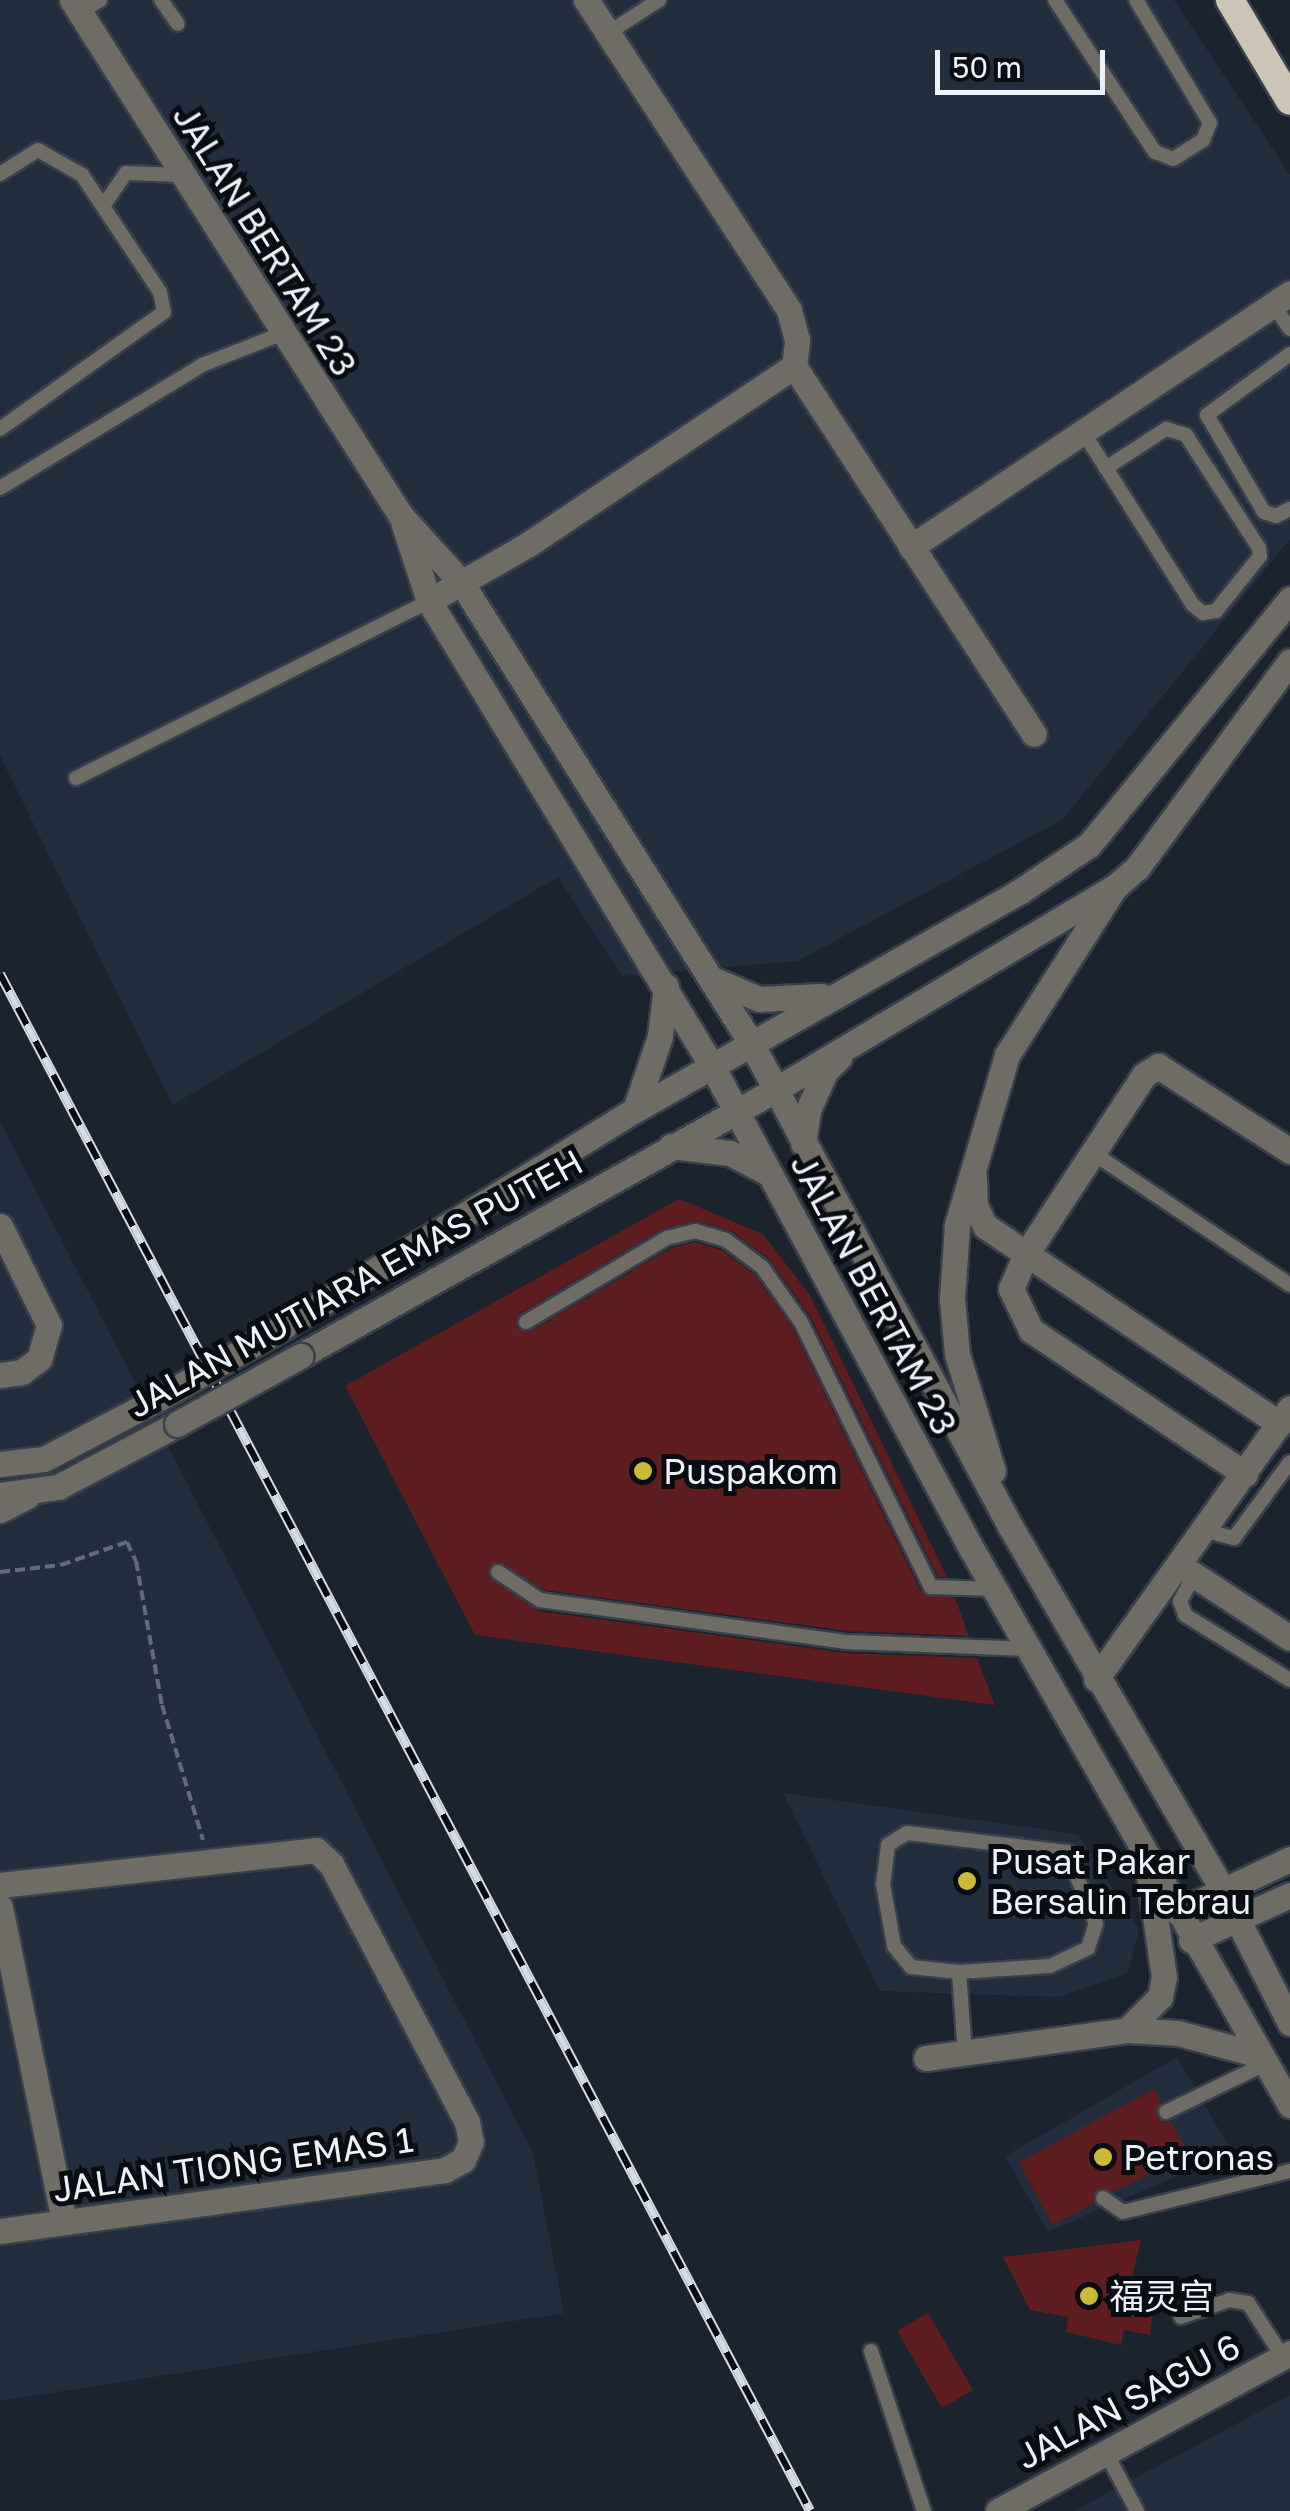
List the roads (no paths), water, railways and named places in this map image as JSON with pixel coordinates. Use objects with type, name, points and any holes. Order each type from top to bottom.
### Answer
[{"type":"highway","points":[[1230,0],[1290,102]]},
{"type":"street","points":[[586,0],[789,310],[798,340],[794,366],[1034,734]]},
{"type":"street","name":"JALAN BERTAM 23","points":[[84,4],[182,175],[282,334],[401,516],[461,582],[751,1043],[1010,1526],[1096,1679],[1223,1890],[1289,2020]]},
{"type":"street","points":[[911,547],[1282,299]]},
{"type":"street","points":[[429,600],[794,366]]},
{"type":"street","name":"JALAN BERTAM 23","points":[[401,516],[429,600],[712,1066],[1147,1862],[1290,2105]]},
{"type":"street","points":[[751,1043],[1019,892],[1089,845],[1290,599]]},
{"type":"street","points":[[774,1090],[1116,886],[1137,868],[1290,661]]},
{"type":"street","points":[[1010,1526],[957,1354],[952,1299],[957,1225],[975,1152],[1026,1019],[1116,886]]},
{"type":"street","points":[[710,978],[759,999],[838,993]]},
{"type":"street","points":[[635,1110],[660,1036],[666,986]]},
{"type":"street","points":[[803,1143],[808,1110],[826,1070],[862,1038]]},
{"type":"street","name":"JALAN MUTIARA EMAS PUTEH","points":[[0,1464],[44,1460],[158,1398],[285,1326],[751,1043]]},
{"type":"street","points":[[1245,1474],[1031,1330],[1012,1288],[1026,1254],[1092,1153],[1144,1075],[1158,1066],[1290,1151]]},
{"type":"street","name":"JALAN MUTIARA EMAS PUTEH","points":[[0,1495],[27,1496],[84,1476],[774,1090]]},
{"type":"street","points":[[671,1146],[730,1153],[770,1174]]},
{"type":"street","points":[[975,1152],[978,1216],[1026,1254],[1285,1416],[1208,1531],[1188,1570],[1096,1679]]},
{"type":"street","points":[[0,1226],[48,1326],[39,1360],[22,1372],[0,1375]]},
{"type":"street","points":[[0,1510],[27,1496]]},
{"type":"street","points":[[1188,1570],[1290,1638]]},
{"type":"street","name":"JALAN TIONG EMAS 1","points":[[0,1885],[210,1862],[298,1848],[316,1850],[331,1864],[467,2122],[468,2152],[445,2170],[0,2231]]},
{"type":"street","points":[[1178,1912],[1290,1858]]},
{"type":"street","points":[[1127,2030],[1160,1997],[1164,1978],[1147,1862]]},
{"type":"street","points":[[1191,1940],[1290,1895]]},
{"type":"street","points":[[0,1907],[64,2222]]},
{"type":"street","points":[[926,2058],[1127,2030],[1178,2033],[1262,2060]]},
{"type":"street","name":"JALAN SAGU 6","points":[[998,2511],[1286,2355]]},
{"type":"lane","points":[[161,0],[178,24]]},
{"type":"lane","points":[[608,33],[658,0]]},
{"type":"lane","points":[[1055,0],[1156,152],[1173,159],[1203,140],[1210,123],[1136,0]]},
{"type":"lane","points":[[0,174],[38,150],[82,176],[160,292],[164,312],[0,429]]},
{"type":"lane","points":[[103,206],[126,174],[182,175]]},
{"type":"lane","points":[[1282,299],[1290,329]]},
{"type":"lane","points":[[0,488],[202,365],[282,334]]},
{"type":"lane","points":[[1290,354],[1207,415],[1264,512],[1276,516],[1290,509]]},
{"type":"lane","points":[[1083,432],[1193,605],[1203,614],[1216,611],[1260,556],[1260,548],[1186,434],[1166,429],[1106,468]]},
{"type":"lane","points":[[76,778],[429,600]]},
{"type":"lane","points":[[1092,1153],[1290,1285]]},
{"type":"lane","points":[[526,1322],[667,1238],[695,1231],[726,1240],[762,1267],[802,1322],[931,1587],[996,1589]]},
{"type":"lane","points":[[1208,1531],[1234,1538],[1290,1462]]},
{"type":"lane","points":[[1188,1570],[1180,1601],[1184,1615],[1290,1680]]},
{"type":"lane","points":[[498,1572],[540,1600],[846,1642],[1029,1649]]},
{"type":"lane","points":[[907,1832],[1067,1852],[1096,1924],[1088,1948],[1050,1966],[959,1972],[911,1967],[894,1946],[883,1884],[888,1845],[907,1832]]},
{"type":"lane","points":[[959,1972],[965,2054]]},
{"type":"lane","points":[[1166,2112],[1262,2060]]},
{"type":"lane","points":[[1103,2198],[1123,2212],[1290,2171]]},
{"type":"lane","points":[[1181,2317],[1229,2300],[1248,2303],[1286,2355]]},
{"type":"lane","points":[[871,2351],[924,2511]]},
{"type":"lane","points":[[1106,2452],[1138,2511]]},
{"type":"railway","points":[[0,974],[810,2511]]},
{"type":"place","name":"Puspakom","points":[[643,1471]]},
{"type":"place","name":"Pusat Pakar Bersalin Tebrau","points":[[967,1881]]},
{"type":"place","name":"Petronas","points":[[1103,2157]]},
{"type":"place","name":"福灵宫","points":[[1089,2296]]}]
